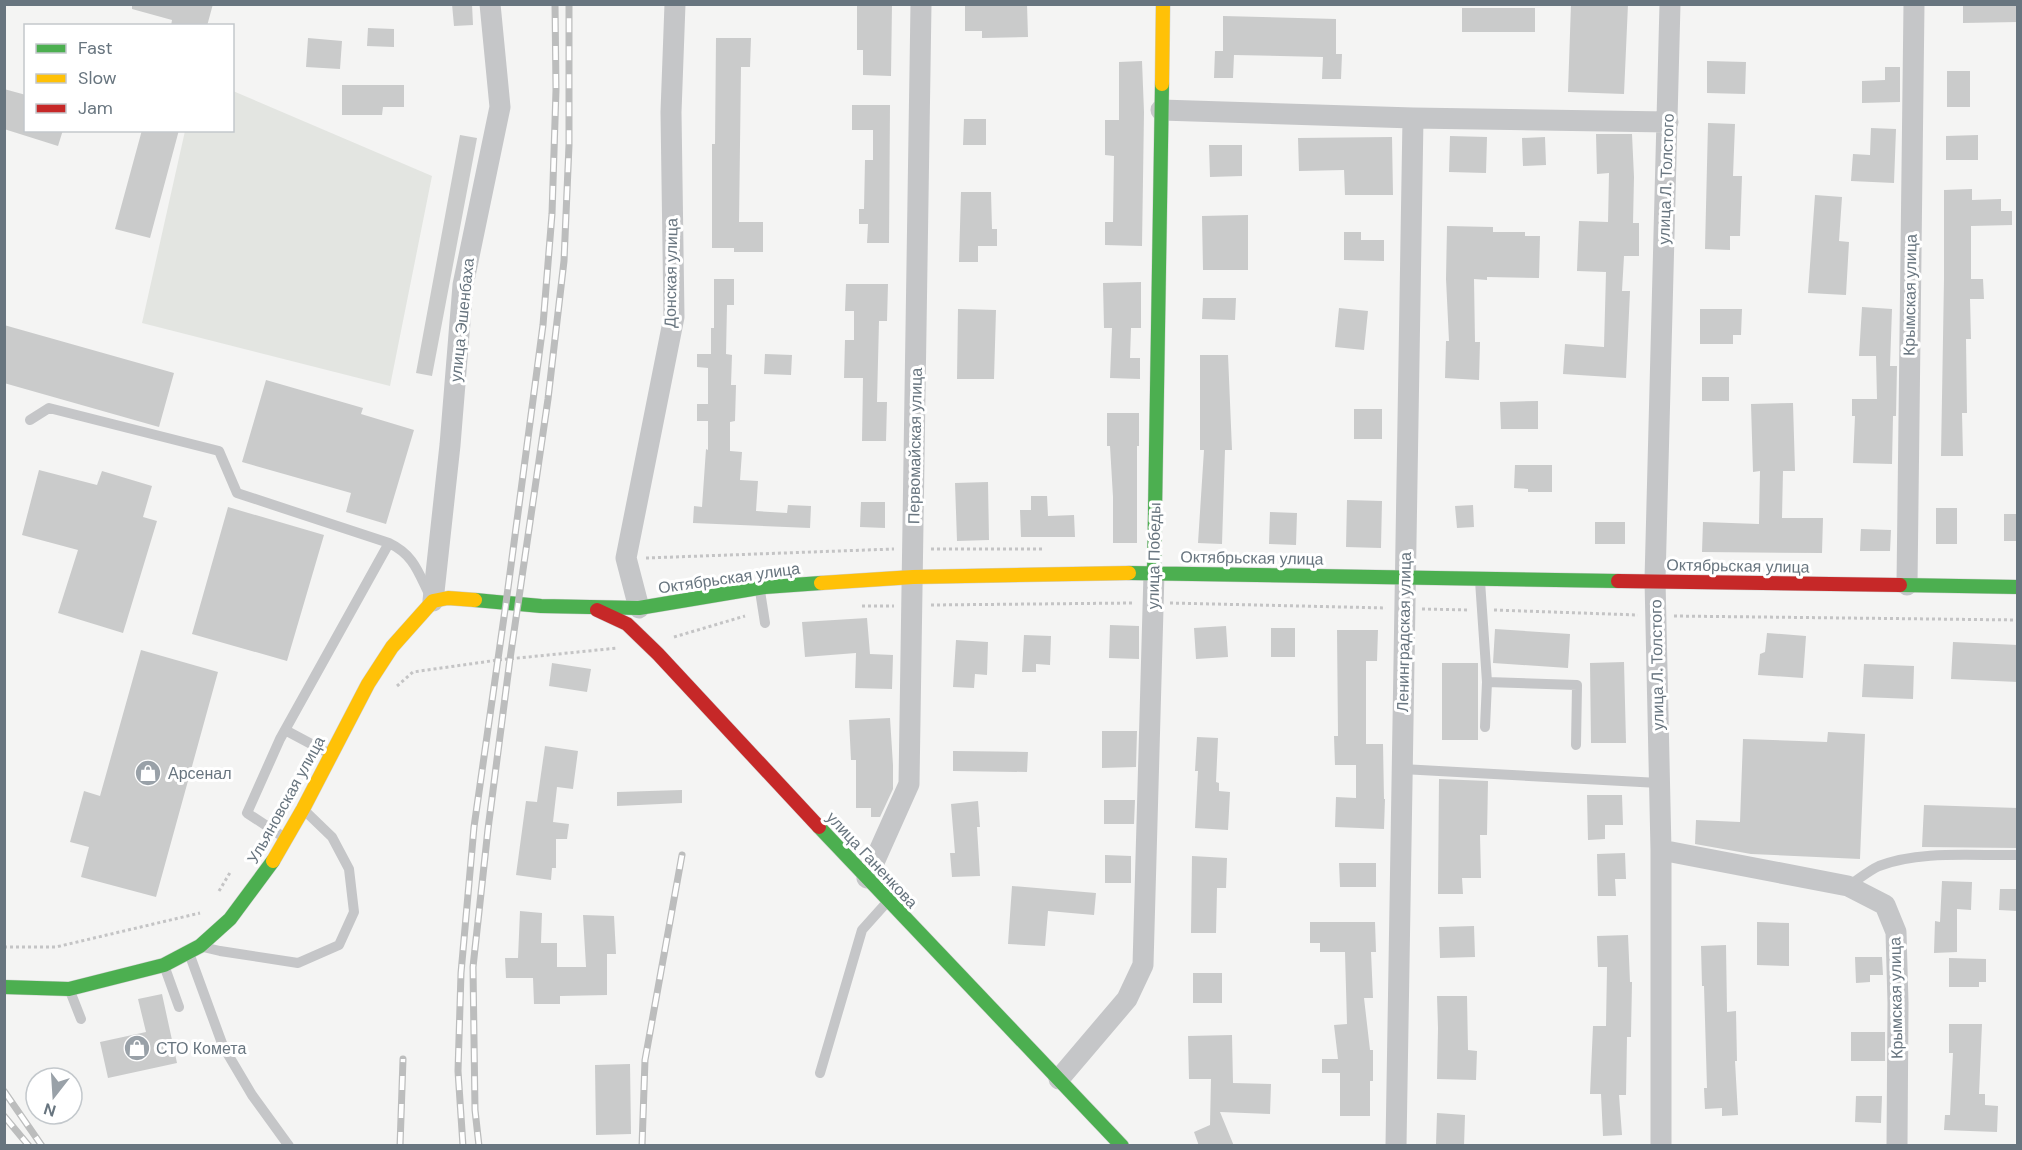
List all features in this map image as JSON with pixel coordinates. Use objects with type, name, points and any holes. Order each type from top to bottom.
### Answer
[{"type":"main road","name":"улица Победы","points":[[1154,573],[1163,4]]},
{"type":"main road","name":"Октябрьская улица","points":[[433,601],[448,598],[591,608],[639,608],[760,588],[913,577],[1154,573],[2018,587]]},
{"type":"main road","name":"Ульяновская улица","points":[[4,987],[69,988],[114,979],[164,965],[194,950],[230,919],[267,870],[286,838],[368,684],[392,646],[433,601]]},
{"type":"main road","name":"улица Ганенкова","points":[[591,608],[627,624],[658,654],[1122,1146]]},
{"type":"street","name":"улица Эшенбаха","points":[[433,601],[450,445],[463,285],[500,107],[490,4]]},
{"type":"street","name":"Донская улица","points":[[639,608],[626,558],[674,317],[671,112],[675,4]]},
{"type":"street","name":"Первомайская улица","points":[[867,878],[909,784],[921,4]]},
{"type":"street","name":"улица Л. Толстого","points":[[1661,1146],[1660,850],[1655,580],[1670,4]]},
{"type":"street","name":"Крымская улица","points":[[1907,585],[1914,4]]},
{"type":"street","points":[[1161,110],[1413,118],[1668,122]]},
{"type":"street","name":"Ленинградская улица","points":[[1396,1146],[1413,118]]},
{"type":"street","name":"улица Победы","points":[[1059,1079],[1127,999],[1143,965],[1154,573]]},
{"type":"street","name":"Крымская улица","points":[[1660,850],[1848,886],[1885,905],[1896,932],[1897,1146]]},
{"type":"lane","points":[[30,420],[48,408],[219,451],[237,493],[389,543],[403,550],[416,567],[433,601]]},
{"type":"lane","points":[[286,838],[247,813],[285,730],[389,543]]},
{"type":"lane","points":[[1479,578],[1487,682],[1485,727]]},
{"type":"lane","points":[[760,588],[765,623]]},
{"type":"lane","points":[[1487,682],[1577,685],[1576,745]]},
{"type":"lane","points":[[285,730],[331,755]]},
{"type":"lane","points":[[1402,769],[1659,783]]},
{"type":"lane","points":[[289,1146],[252,1095],[223,1046],[194,950],[220,951],[298,963],[339,945],[354,912],[349,869],[332,837],[303,809]]},
{"type":"lane","points":[[1848,886],[1878,867],[1907,858],[2018,855]]},
{"type":"lane","points":[[820,1073],[862,930],[888,900]]},
{"type":"lane","points":[[164,965],[179,1007]]},
{"type":"lane","points":[[69,988],[81,1019]]},
{"type":"path","points":[[219,891],[231,871]]},
{"type":"path","points":[[4,947],[56,947],[207,911]]},
{"type":"shaded area","points":[[234,91],[432,176],[390,386],[142,323],[185,132],[234,132]]},
{"type":"building","points":[[132,4],[213,4],[208,24],[171,24],[172,20],[132,9]]},
{"type":"building","points":[[452,4],[472,4],[473,25],[454,26]]},
{"type":"building","points":[[857,4],[892,4],[891,76],[863,75],[863,50],[857,50]]},
{"type":"building","points":[[965,4],[1027,4],[1028,37],[982,38],[982,31],[965,31]]},
{"type":"building","points":[[1571,4],[1628,4],[1624,94],[1568,92]]},
{"type":"building","points":[[1963,4],[2018,4],[2018,22],[1963,23]]},
{"type":"building","points":[[1462,8],[1535,8],[1535,32],[1462,32]]},
{"type":"building","points":[[1223,16],[1336,19],[1336,54],[1342,54],[1341,79],[1322,79],[1323,57],[1234,55],[1233,78],[1214,78],[1215,51],[1223,51]]},
{"type":"building","points":[[368,28],[394,29],[394,47],[367,46]]},
{"type":"building","points":[[308,38],[342,41],[340,69],[306,67]]},
{"type":"building","points":[[716,38],[751,38],[750,67],[741,67],[739,222],[763,222],[763,252],[734,252],[734,248],[712,248],[712,144],[715,144]]},
{"type":"building","points":[[1142,61],[1144,112],[1142,246],[1105,245],[1105,222],[1113,222],[1114,156],[1105,155],[1105,120],[1119,120],[1119,62]]},
{"type":"building","points":[[1707,61],[1746,62],[1745,94],[1707,93]]},
{"type":"building","points":[[1885,67],[1900,67],[1900,102],[1862,103],[1862,81],[1885,80]]},
{"type":"building","points":[[1947,71],[1970,71],[1970,107],[1947,107]]},
{"type":"building","points":[[342,85],[404,85],[404,107],[383,107],[382,115],[342,115]]},
{"type":"building","points":[[4,89],[24,94],[24,132],[62,132],[58,146],[4,129]]},
{"type":"building","points":[[852,105],[890,105],[889,243],[867,243],[868,224],[859,224],[859,209],[864,209],[865,160],[873,160],[873,130],[852,130]]},
{"type":"building","points":[[964,119],[986,119],[986,145],[963,145]]},
{"type":"building","points":[[1708,123],[1735,124],[1733,176],[1742,176],[1740,236],[1730,236],[1730,250],[1705,249]]},
{"type":"building","points":[[1871,128],[1896,129],[1894,183],[1851,181],[1853,154],[1870,155]]},
{"type":"building","points":[[141,132],[178,132],[150,238],[115,229]]},
{"type":"building","points":[[1596,134],[1632,134],[1633,223],[1639,223],[1639,256],[1624,256],[1622,291],[1630,291],[1626,378],[1563,374],[1565,344],[1604,347],[1606,272],[1577,271],[1579,221],[1608,222],[1609,173],[1597,174]]},
{"type":"building","points":[[460,135],[477,138],[432,376],[416,373]]},
{"type":"building","points":[[1978,135],[1978,160],[1946,160],[1946,136]]},
{"type":"building","points":[[1450,136],[1487,137],[1486,173],[1449,172]]},
{"type":"building","points":[[1392,137],[1393,195],[1345,195],[1344,170],[1299,171],[1298,138]]},
{"type":"building","points":[[1545,137],[1546,165],[1523,166],[1522,138]]},
{"type":"building","points":[[1209,145],[1242,145],[1242,176],[1210,177]]},
{"type":"building","points":[[1972,189],[1972,200],[2001,199],[2001,211],[2012,211],[2012,225],[1971,226],[1971,279],[1983,279],[1984,299],[1970,299],[1971,339],[1966,339],[1967,413],[1962,413],[1963,456],[1941,456],[1944,190]]},
{"type":"building","points":[[961,192],[991,192],[992,229],[997,229],[997,246],[978,246],[978,262],[959,262]]},
{"type":"building","points":[[1815,195],[1842,197],[1839,241],[1849,242],[1846,295],[1808,293]]},
{"type":"building","points":[[1248,215],[1248,270],[1203,270],[1202,216]]},
{"type":"building","points":[[1447,226],[1493,227],[1493,232],[1525,232],[1525,236],[1540,236],[1539,278],[1474,279],[1475,342],[1480,342],[1479,380],[1445,378],[1446,341],[1449,341],[1446,279]]},
{"type":"building","points":[[1344,232],[1361,232],[1361,240],[1384,240],[1384,261],[1344,260]]},
{"type":"building","points":[[714,279],[734,279],[734,305],[727,305],[726,354],[732,355],[731,385],[736,385],[735,421],[730,422],[730,451],[742,452],[740,480],[758,481],[756,511],[787,513],[788,505],[811,506],[810,528],[693,523],[694,506],[702,507],[706,449],[708,450],[708,421],[697,421],[697,404],[708,404],[708,368],[697,367],[697,354],[711,354],[711,328],[714,328]]},
{"type":"building","points":[[1141,282],[1141,328],[1131,328],[1130,358],[1140,358],[1140,379],[1110,378],[1112,328],[1104,328],[1103,283]]},
{"type":"building","points":[[846,284],[888,284],[887,321],[879,321],[877,402],[887,402],[886,441],[862,441],[863,378],[844,378],[845,340],[854,340],[854,311],[845,311]]},
{"type":"building","points":[[1203,298],[1236,298],[1235,320],[1202,319]]},
{"type":"building","points":[[1862,307],[1892,309],[1890,366],[1897,366],[1892,464],[1853,463],[1855,416],[1852,416],[1852,399],[1877,399],[1876,356],[1859,356]]},
{"type":"building","points":[[1339,308],[1368,311],[1364,350],[1335,347]]},
{"type":"building","points":[[958,309],[996,310],[994,379],[957,379]]},
{"type":"building","points":[[1700,309],[1742,309],[1741,335],[1733,335],[1733,344],[1700,344]]},
{"type":"building","points":[[4,325],[174,373],[159,427],[4,383]]},
{"type":"building","points":[[765,354],[792,355],[791,375],[764,374]]},
{"type":"building","points":[[1200,355],[1228,355],[1232,450],[1225,450],[1222,544],[1198,543],[1204,450],[1200,450]]},
{"type":"building","points":[[1702,377],[1729,377],[1729,401],[1702,401]]},
{"type":"building","points":[[266,380],[363,408],[361,414],[414,430],[386,524],[346,512],[351,493],[242,462]]},
{"type":"building","points":[[1538,401],[1538,429],[1501,429],[1500,402]]},
{"type":"building","points":[[1793,403],[1795,471],[1783,471],[1782,518],[1823,518],[1822,553],[1702,552],[1703,522],[1759,524],[1760,471],[1753,472],[1751,404]]},
{"type":"building","points":[[1354,409],[1382,409],[1382,439],[1354,439]]},
{"type":"building","points":[[1107,413],[1139,413],[1137,543],[1113,543],[1113,497],[1110,446],[1107,446]]},
{"type":"building","points":[[1515,465],[1552,465],[1552,492],[1528,492],[1528,489],[1514,488]]},
{"type":"building","points":[[39,470],[97,485],[102,471],[152,486],[143,517],[157,521],[123,633],[58,613],[78,550],[22,535]]},
{"type":"building","points":[[988,482],[989,540],[957,541],[955,483]]},
{"type":"building","points":[[1031,496],[1047,496],[1048,516],[1074,515],[1075,537],[1021,537],[1020,510],[1031,510]]},
{"type":"building","points":[[1347,500],[1382,501],[1381,548],[1346,547]]},
{"type":"building","points":[[861,502],[885,502],[885,528],[860,527]]},
{"type":"building","points":[[1473,505],[1474,527],[1457,528],[1455,506]]},
{"type":"building","points":[[228,507],[324,535],[287,661],[192,634]]},
{"type":"building","points":[[1936,508],[1957,508],[1957,544],[1936,544]]},
{"type":"building","points":[[1270,512],[1297,513],[1296,545],[1269,544]]},
{"type":"building","points":[[2004,514],[2018,514],[2018,541],[2004,541]]},
{"type":"building","points":[[1595,522],[1625,522],[1625,544],[1595,544]]},
{"type":"building","points":[[1861,529],[1891,530],[1890,551],[1860,551]]},
{"type":"building","points":[[867,618],[870,654],[893,655],[892,689],[855,688],[856,653],[805,657],[802,622]]},
{"type":"building","points":[[1110,625],[1139,626],[1139,659],[1109,658]]},
{"type":"building","points":[[1226,626],[1228,657],[1196,659],[1194,628]]},
{"type":"building","points":[[1271,628],[1295,628],[1295,657],[1271,657]]},
{"type":"building","points":[[1495,629],[1570,634],[1568,668],[1493,663]]},
{"type":"building","points":[[1337,630],[1378,630],[1377,661],[1366,661],[1366,744],[1383,744],[1384,829],[1335,827],[1336,797],[1356,798],[1356,765],[1335,765],[1334,736],[1338,736]]},
{"type":"building","points":[[1767,633],[1806,636],[1803,678],[1758,675],[1760,654],[1765,652]]},
{"type":"building","points":[[1024,635],[1051,636],[1050,665],[1036,664],[1036,672],[1022,672]]},
{"type":"building","points":[[956,640],[988,642],[987,675],[975,674],[974,688],[953,687]]},
{"type":"building","points":[[1953,642],[2018,645],[2018,682],[1951,679]]},
{"type":"building","points":[[141,650],[218,672],[156,897],[81,877],[89,847],[70,842],[84,791],[100,796]]},
{"type":"building","points":[[1624,662],[1626,743],[1591,743],[1590,663]]},
{"type":"building","points":[[552,663],[591,669],[587,692],[549,686]]},
{"type":"building","points":[[1442,663],[1478,663],[1478,740],[1442,740]]},
{"type":"building","points":[[1864,664],[1914,666],[1913,699],[1862,697]]},
{"type":"building","points":[[890,718],[893,789],[880,817],[871,817],[871,808],[856,808],[856,760],[851,760],[849,720]]},
{"type":"building","points":[[1102,731],[1137,731],[1136,767],[1102,768]]},
{"type":"building","points":[[1828,732],[1865,734],[1860,859],[1751,854],[1695,844],[1696,820],[1740,822],[1743,739],[1827,742]]},
{"type":"building","points":[[1197,737],[1218,738],[1216,782],[1219,783],[1219,791],[1230,792],[1228,830],[1195,828]]},
{"type":"building","points":[[545,746],[578,751],[573,789],[557,787],[553,822],[569,824],[567,839],[556,839],[556,868],[552,868],[551,880],[516,875],[526,801],[537,802]]},
{"type":"building","points":[[953,751],[1028,752],[1027,772],[953,771]]},
{"type":"building","points":[[1439,779],[1488,781],[1487,835],[1480,835],[1481,878],[1462,878],[1463,894],[1438,894]]},
{"type":"building","points":[[682,790],[682,803],[617,806],[617,792]]},
{"type":"building","points":[[1587,795],[1622,795],[1623,825],[1605,825],[1605,839],[1588,840]]},
{"type":"building","points":[[1104,800],[1135,800],[1134,824],[1104,824]]},
{"type":"building","points":[[978,801],[980,876],[952,877],[950,853],[955,853],[951,804]]},
{"type":"building","points":[[1924,805],[2018,808],[2018,848],[1922,847]]},
{"type":"building","points":[[1625,853],[1626,879],[1615,879],[1616,896],[1598,896],[1597,854]]},
{"type":"building","points":[[1105,855],[1131,856],[1131,883],[1105,883]]},
{"type":"building","points":[[1192,856],[1227,858],[1226,888],[1217,888],[1216,933],[1191,933]]},
{"type":"building","points":[[1339,863],[1376,863],[1376,887],[1340,887]]},
{"type":"building","points":[[1942,881],[1972,882],[1971,910],[1957,909],[1957,952],[1934,953],[1935,921],[1940,922]]},
{"type":"building","points":[[1012,886],[1096,893],[1094,915],[1048,911],[1045,946],[1008,944]]},
{"type":"building","points":[[2000,889],[2018,889],[2018,911],[1999,910]]},
{"type":"building","points":[[520,911],[542,913],[541,943],[557,943],[557,967],[586,967],[583,915],[614,916],[616,954],[607,954],[607,995],[560,996],[560,1004],[534,1004],[533,978],[506,978],[505,958],[518,958]]},
{"type":"building","points":[[1310,922],[1375,922],[1376,952],[1371,952],[1373,998],[1364,998],[1370,1050],[1373,1050],[1370,1116],[1340,1116],[1340,1073],[1322,1073],[1322,1059],[1338,1059],[1334,1025],[1347,1024],[1345,952],[1320,952],[1320,943],[1310,943]]},
{"type":"building","points":[[1757,922],[1789,923],[1789,966],[1757,965]]},
{"type":"building","points":[[1474,926],[1475,957],[1440,958],[1439,927]]},
{"type":"building","points":[[1628,935],[1630,982],[1632,982],[1631,1037],[1627,1037],[1626,1095],[1619,1095],[1622,1135],[1603,1136],[1601,1094],[1590,1094],[1593,1026],[1606,1026],[1607,967],[1598,967],[1597,936]]},
{"type":"building","points":[[1726,945],[1727,1012],[1736,1011],[1737,1061],[1735,1061],[1738,1115],[1722,1116],[1722,1108],[1705,1109],[1704,1088],[1707,1088],[1701,946]]},
{"type":"building","points":[[1855,957],[1882,957],[1883,975],[1870,975],[1870,982],[1856,983]]},
{"type":"building","points":[[1949,958],[1986,959],[1986,982],[1979,982],[1979,987],[1949,987]]},
{"type":"building","points":[[1193,973],[1222,973],[1222,1003],[1193,1003]]},
{"type":"building","points":[[162,994],[177,1063],[108,1078],[100,1042],[146,1032],[138,999]]},
{"type":"building","points":[[1437,996],[1467,996],[1468,1050],[1477,1051],[1476,1080],[1437,1079]]},
{"type":"building","points":[[1949,1024],[1982,1024],[1979,1094],[1985,1094],[1985,1105],[1998,1106],[1997,1132],[1944,1130],[1945,1115],[1950,1115],[1953,1053],[1949,1053]]},
{"type":"building","points":[[1851,1032],[1885,1032],[1885,1061],[1851,1061]]},
{"type":"building","points":[[1232,1035],[1233,1083],[1271,1084],[1270,1114],[1220,1112],[1234,1146],[1199,1146],[1194,1132],[1210,1125],[1211,1079],[1189,1079],[1188,1036]]},
{"type":"building","points":[[630,1064],[631,1134],[596,1135],[595,1065]]},
{"type":"building","points":[[1856,1096],[1882,1096],[1881,1123],[1855,1122]]},
{"type":"building","points":[[1437,1113],[1465,1115],[1464,1146],[1436,1144]]},
{"type":"railway","points":[[463,1146],[458,1071],[461,973],[474,827],[543,325],[552,214],[556,90],[555,4]]},
{"type":"railway","points":[[479,1146],[475,1110],[473,967],[488,829],[548,399],[564,261],[569,145],[569,4]]},
{"type":"railway","points":[[642,1146],[645,1060],[682,855]]},
{"type":"railway","points":[[400,1146],[403,1059]]},
{"type":"railway","points":[[4,1091],[42,1146]]},
{"type":"railway","points":[[4,1116],[29,1146]]},
{"type":"traffic: fast","points":[[1154,573],[1162,84]]},
{"type":"traffic: fast","points":[[1129,573],[1618,581]]},
{"type":"traffic: fast","points":[[475,600],[541,606],[639,608],[765,587],[821,583]]},
{"type":"traffic: fast","points":[[1900,585],[2018,587]]},
{"type":"traffic: fast","points":[[819,827],[1122,1146]]},
{"type":"traffic: fast","points":[[4,987],[69,989],[164,965],[200,946],[230,919],[273,861]]},
{"type":"traffic: slow","points":[[1162,84],[1163,4]]},
{"type":"traffic: slow","points":[[821,583],[913,577],[1129,573]]},
{"type":"traffic: slow","points":[[273,861],[303,809],[368,684],[392,647],[433,601],[448,598],[475,600]]},
{"type":"traffic: jam","points":[[1618,581],[1900,585]]},
{"type":"traffic: jam","points":[[597,610],[627,624],[658,654],[819,827]]},
{"type":"place","name":"Арсенал","points":[[148,773]]},
{"type":"place","name":"СТО Комета","points":[[137,1048]]}]
